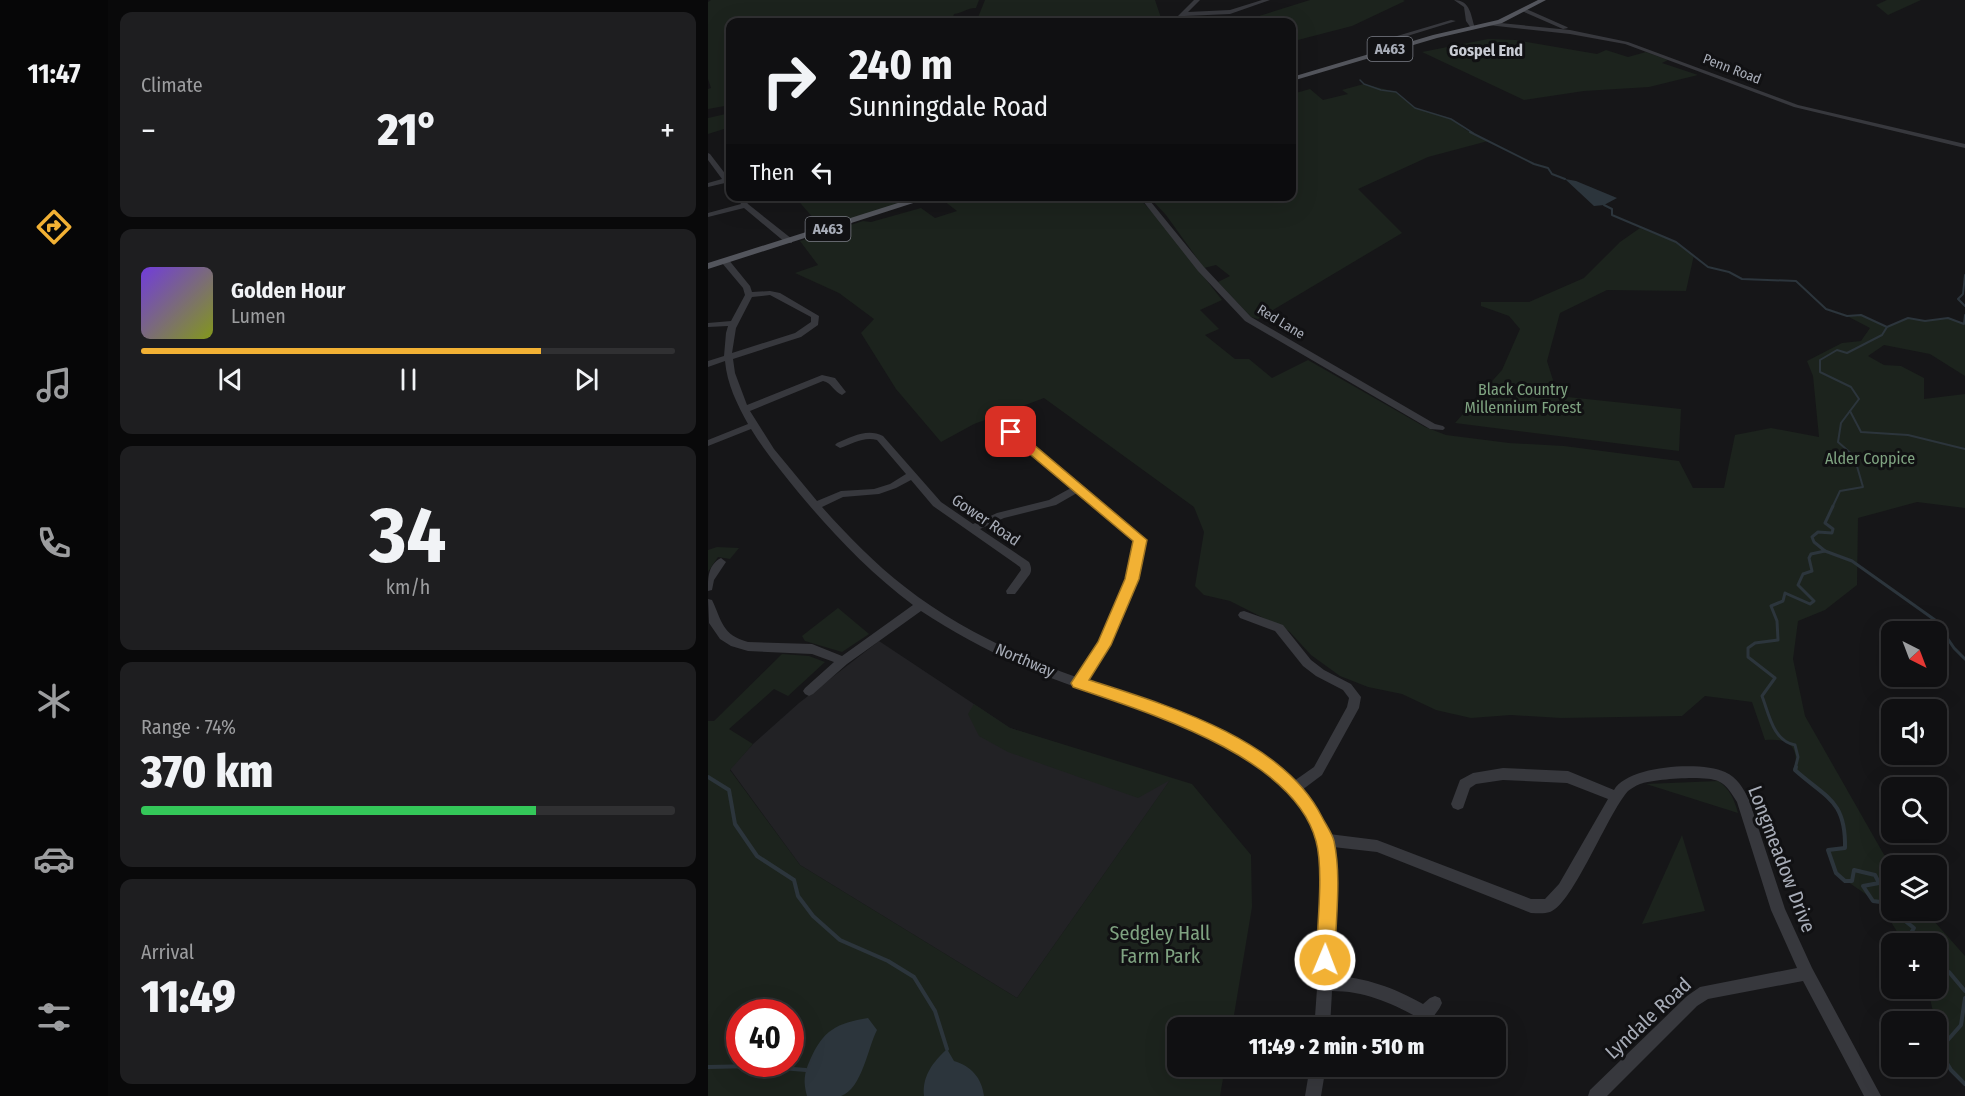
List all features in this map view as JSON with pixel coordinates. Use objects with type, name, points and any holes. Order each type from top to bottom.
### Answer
[{"type":"main road","name":"A463","points":[[1296,78],[1398,47],[1511,18],[1543,0]]},
{"type":"main road","name":"A463","points":[[708,266],[915,201]]},
{"type":"street","points":[[1179,18],[1188,6],[1197,0]]},
{"type":"street","points":[[1184,14],[1230,12],[1267,0]]},
{"type":"street","points":[[1457,0],[1466,6],[1469,21],[1473,27]]},
{"type":"street","points":[[1524,10],[1570,32]]},
{"type":"street","points":[[1398,47],[1388,42],[1389,40],[1453,21]]},
{"type":"street","name":"Penn Road","points":[[1490,24],[1570,32],[1626,44],[1796,106],[1965,146]]},
{"type":"street","points":[[708,155],[726,178]]},
{"type":"street","points":[[708,185],[726,182]]},
{"type":"street","points":[[742,201],[789,241]]},
{"type":"street","name":"Red Lane","points":[[1147,201],[1201,269],[1248,319],[1433,427],[1440,428]]},
{"type":"street","points":[[708,215],[745,205]]},
{"type":"street","points":[[708,364],[798,335],[815,323],[815,316],[770,292],[749,296],[747,288],[725,261]]},
{"type":"street","name":"Northway","points":[[749,296],[733,323],[729,335],[732,380],[754,425],[786,471],[872,567],[920,606],[981,641],[1079,683],[1143,704],[1227,739],[1250,752],[1294,789],[1310,810],[1325,840],[1328,864],[1323,1017]]},
{"type":"street","points":[[708,325],[733,323]]},
{"type":"street","points":[[746,409],[822,378],[832,380],[842,392]]},
{"type":"street","points":[[994,418],[1140,540],[1132,579],[1104,645],[1079,683]]},
{"type":"street","points":[[708,442],[754,425]]},
{"type":"street","name":"Gower Road","points":[[840,445],[862,436],[876,435],[937,504],[1025,565],[1026,571],[1011,591]]},
{"type":"street","points":[[815,506],[841,494],[875,492],[893,486],[910,476]]},
{"type":"street","points":[[972,529],[994,516],[1055,502],[1078,488]]},
{"type":"street","points":[[708,582],[721,562]]},
{"type":"street","points":[[708,603],[710,621],[721,635],[739,644],[761,648],[812,649],[843,661]]},
{"type":"street","points":[[809,690],[843,661],[920,606]]},
{"type":"street","points":[[1244,615],[1279,628],[1307,663],[1320,673],[1347,687],[1355,697],[1353,708],[1318,771],[1294,789]]},
{"type":"street","points":[[1458,804],[1465,784],[1473,778],[1503,774],[1569,777],[1617,797]]},
{"type":"street","name":"Longmeadow Drive","points":[[1325,840],[1377,846],[1531,906],[1548,906],[1563,889],[1621,789],[1629,782],[1643,777],[1719,775],[1728,780],[1743,800],[1778,910],[1807,973],[1873,1096]]},
{"type":"street","name":"Lyndale Road","points":[[1596,1096],[1692,1001],[1705,992],[1807,973]]},
{"type":"street","points":[[1325,983],[1352,983],[1384,991],[1428,1014]]},
{"type":"street","points":[[1313,1096],[1316,1077]]},
{"type":"shaded area","points":[[1565,179],[1576,181],[1617,198],[1604,205],[1594,206]]},
{"type":"shaded area","points":[[879,641],[1010,728],[1171,779],[1017,998],[800,865],[730,769],[753,744],[799,703]]},
{"type":"shaded area","points":[[868,1018],[877,1030],[864,1067],[854,1085],[841,1096],[807,1096],[805,1073],[820,1041],[839,1026]]},
{"type":"shaded area","points":[[947,1049],[954,1061],[966,1066],[975,1074],[984,1096],[924,1096],[927,1076],[937,1059]]},
{"type":"green space","points":[[711,0],[979,0],[976,8],[954,14],[952,18],[726,18],[726,106],[708,109],[708,89],[711,88],[708,79],[708,2]]},
{"type":"green space","points":[[985,0],[1155,0],[1161,18],[978,18]]},
{"type":"green space","points":[[1310,0],[1405,1],[1352,26],[1296,40],[1296,18],[1253,18]]},
{"type":"green space","points":[[1887,0],[1921,0],[1888,15],[1876,5]]},
{"type":"green space","points":[[1488,39],[1516,40],[1597,54],[1606,50],[1628,57],[1646,52],[1668,60],[1662,63],[1698,75],[1649,87],[1584,91],[1524,100],[1422,52]]},
{"type":"green space","points":[[1364,84],[1396,92],[1415,108],[1451,119],[1488,141],[1428,157],[1358,189],[1402,233],[1258,319],[1251,317],[1218,282],[1230,276],[1216,265],[1204,268],[1166,215],[1153,201],[1296,201],[1296,93],[1310,89],[1323,100],[1348,94],[1342,90]]},
{"type":"green space","points":[[726,114],[726,131],[724,129],[708,134],[708,118]]},
{"type":"green space","points":[[798,201],[910,201],[822,228]]},
{"type":"green space","name":"Alder Coppice","points":[[944,201],[1142,201],[1158,218],[1222,300],[1200,310],[1219,329],[1205,335],[1235,359],[1249,359],[1272,378],[1308,360],[1425,427],[1446,435],[1509,443],[1564,446],[1679,461],[1693,488],[1724,488],[1735,435],[1771,428],[1819,437],[1813,376],[1807,361],[1842,343],[1861,341],[1870,328],[1847,316],[1861,315],[1887,327],[1908,318],[1925,321],[1948,318],[1963,323],[1965,315],[1965,376],[1930,354],[1884,345],[1868,356],[1884,365],[1901,366],[1924,378],[1924,399],[1965,394],[1965,508],[1917,502],[1858,518],[1857,585],[1825,610],[1798,621],[1793,659],[1805,716],[1884,855],[1881,855],[1881,906],[1835,873],[1827,852],[1845,847],[1845,831],[1839,809],[1795,771],[1794,749],[1790,745],[1780,740],[1765,740],[1752,702],[1705,696],[1682,716],[1561,718],[1511,715],[1471,718],[1436,710],[1402,694],[1368,687],[1340,676],[1311,655],[1289,631],[1230,601],[1204,595],[1195,586],[1204,532],[1194,507],[1044,398],[974,424],[941,442],[896,389],[861,333],[874,319],[839,293],[795,273],[818,265],[800,241],[863,221],[871,222],[921,208],[935,218],[957,211]]},
{"type":"green space","name":"Black Country Millennium Forest","points":[[1640,228],[1676,242],[1694,255],[1686,291],[1607,290],[1560,313],[1547,361],[1558,396],[1681,409],[1679,451],[1455,423],[1502,370],[1520,329],[1509,316],[1481,306],[1481,302],[1529,302],[1584,278],[1620,242]]},
{"type":"green space","points":[[717,547],[739,548],[730,559],[718,557],[708,572],[708,550]]},
{"type":"green space","points":[[838,608],[869,634],[842,652],[805,641],[802,636]]},
{"type":"green space","name":"Sedgley Hall Farm Park","points":[[782,654],[809,656],[825,662],[788,696],[774,689],[729,729],[753,744],[730,770],[800,865],[1017,998],[1170,780],[1138,798],[1008,752],[979,736],[968,714],[974,704],[1010,728],[1192,784],[1251,855],[1252,907],[1234,1017],[1167,1017],[1167,1077],[1223,1077],[1220,1096],[708,1096],[708,721],[714,721]]},
{"type":"green space","points":[[1718,781],[1731,795],[1738,813],[1646,784]]},
{"type":"green space","points":[[1682,835],[1705,911],[1642,924]]},
{"type":"green space","points":[[1890,921],[1934,921],[1945,933],[1898,933]]},
{"type":"green space","points":[[1947,936],[1965,956],[1965,1087],[1947,1063],[1947,1011],[1933,1011],[1930,999],[1947,999]]},
{"type":"waterway","points":[[1360,80],[1364,84],[1381,90],[1396,92],[1415,108],[1451,119],[1473,133]]},
{"type":"waterway","points":[[1470,132],[1534,164],[1548,168],[1552,174],[1565,179]]},
{"type":"waterway","points":[[1604,205],[1612,209],[1612,215],[1676,242],[1708,267],[1729,272],[1742,279],[1796,281],[1826,309],[1847,316],[1861,315],[1887,327]]},
{"type":"waterway","points":[[1965,275],[1963,294],[1958,299],[1965,306]]},
{"type":"waterway","points":[[1887,327],[1908,318],[1925,321],[1948,318],[1964,324],[1965,315]]},
{"type":"waterway","points":[[1850,411],[1859,399],[1851,387],[1820,372],[1820,360],[1837,350],[1847,353],[1882,335],[1887,327]]},
{"type":"waterway","points":[[1832,508],[1840,491],[1863,487],[1854,456],[1838,442],[1841,423],[1850,411]]},
{"type":"waterway","points":[[1850,411],[1861,432],[1908,435],[1965,449]]},
{"type":"waterway","points":[[1825,551],[1814,542],[1812,537],[1818,532],[1832,533],[1833,529],[1825,523],[1833,506]]},
{"type":"waterway","points":[[1795,769],[1798,757],[1795,745],[1782,738],[1777,732],[1762,696],[1775,678],[1748,657],[1748,648],[1755,643],[1778,640],[1777,621],[1771,606],[1783,601],[1785,593],[1810,604],[1814,601],[1798,585],[1803,574],[1812,571],[1809,558],[1811,554],[1825,551]]},
{"type":"waterway","points":[[1825,551],[1852,561],[1935,620],[1954,648],[1965,659]]},
{"type":"waterway","points":[[1796,767],[1795,770],[1832,802],[1842,820],[1845,848],[1828,850],[1836,873],[1845,881],[1852,881],[1854,870],[1875,875],[1879,883],[1863,886],[1873,901],[1881,902]]},
{"type":"waterway","points":[[708,777],[729,790],[735,824],[757,856],[794,880],[798,896],[813,916],[840,940],[888,961],[914,977],[935,1011],[947,1049]]},
{"type":"waterway","points":[[1905,921],[1914,928],[1911,933]]},
{"type":"waterway","points":[[1947,971],[1965,991]]},
{"type":"waterway","points":[[1965,998],[1961,1025],[1939,1050],[1951,1070],[1965,1084]]},
{"type":"waterway","points":[[708,1067],[756,1066],[806,1070]]},
{"type":"district","name":"Gospel End","points":[[1486,50]]},
{"type":"route","points":[[1011,432],[1140,540],[1132,579],[1104,645],[1079,683],[1143,704],[1227,739],[1250,752],[1294,789],[1310,810],[1325,840],[1328,864],[1325,960]]}]
